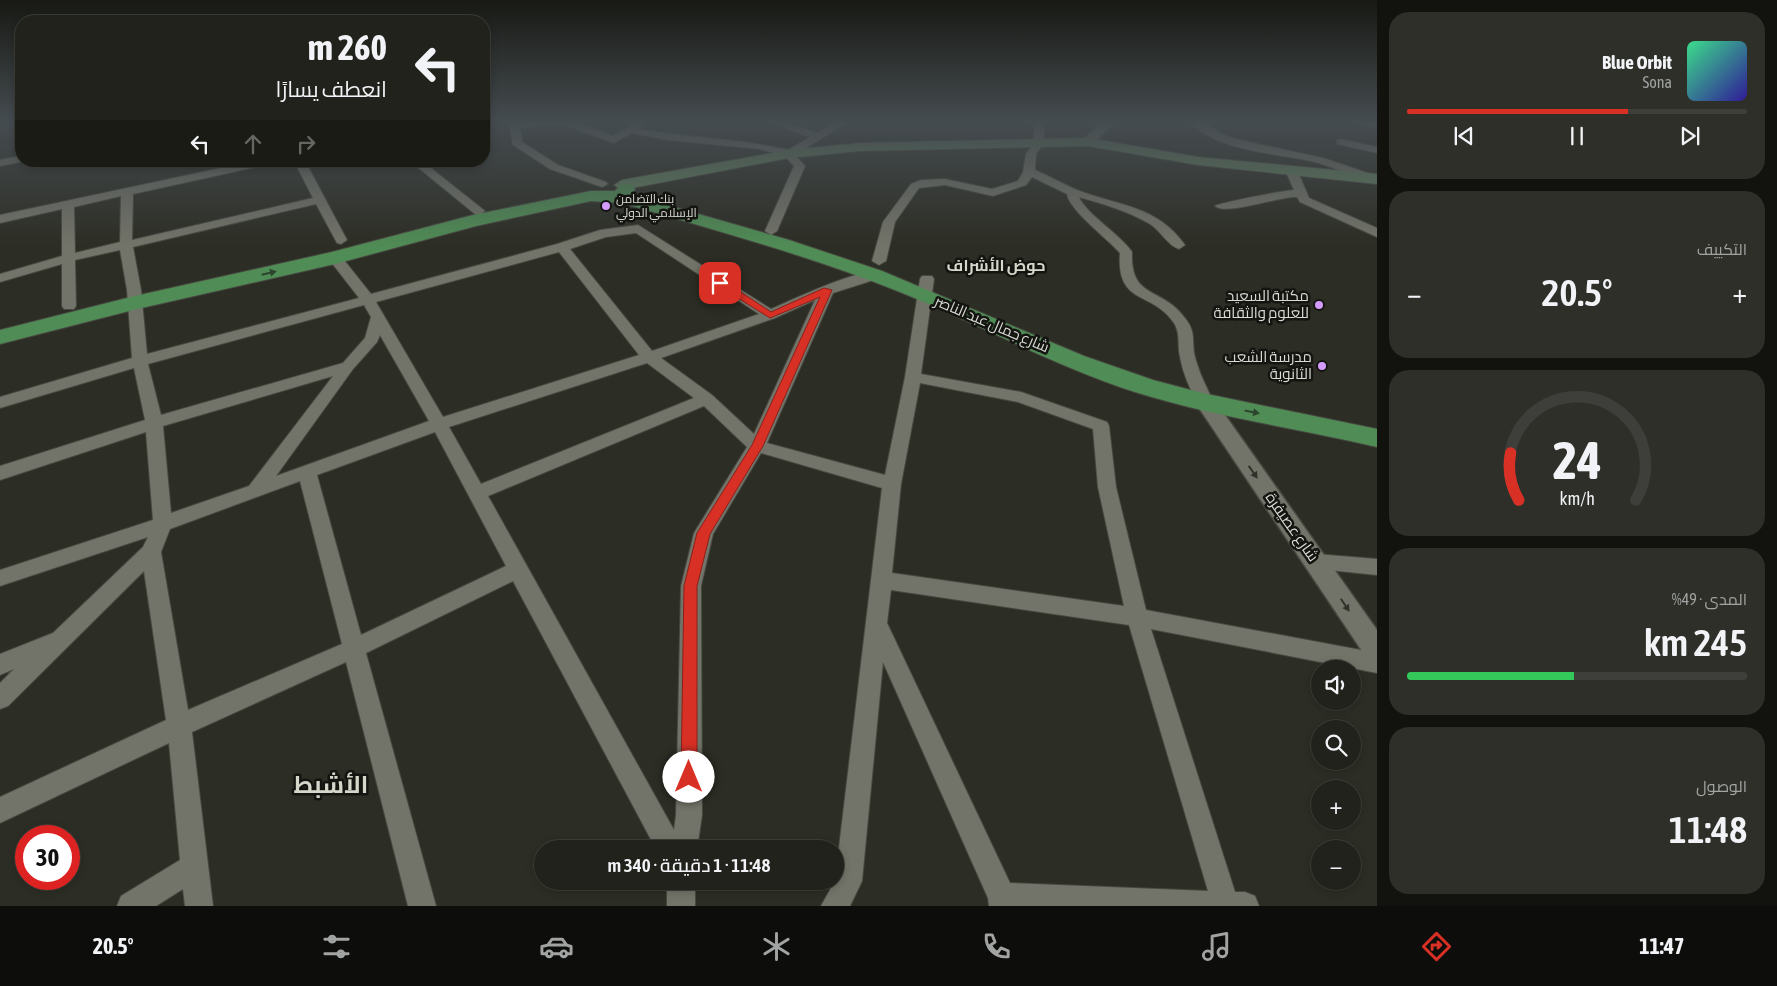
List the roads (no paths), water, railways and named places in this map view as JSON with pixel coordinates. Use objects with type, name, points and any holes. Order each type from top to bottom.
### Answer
[{"type":"main road","points":[[338,249],[479,210],[611,189],[747,162]]},
{"type":"main road","points":[[1209,162],[1376,179]]},
{"type":"main road","points":[[0,337],[135,296],[338,249],[591,196],[611,189]]},
{"type":"main road","name":"شارع جمال عبد الناصر","points":[[611,189],[632,192],[771,231],[877,268],[926,287],[1084,364],[1143,386],[1377,420]]},
{"type":"main road","name":"شارع جمال عبد الناصر","points":[[611,189],[624,198],[877,268]]},
{"type":"main road","points":[[0,324],[69,306],[135,296]]},
{"type":"main road","name":"شارع جمال عبد الناصر","points":[[1201,393],[1377,438]]},
{"type":"street","points":[[547,162],[554,167],[611,189]]},
{"type":"street","points":[[771,231],[800,166],[797,162]]},
{"type":"street","points":[[0,578],[163,524],[439,424],[649,357],[770,315],[877,268],[889,222],[915,186],[921,183],[945,182],[993,193],[1022,183],[1029,172],[1030,162]]},
{"type":"street","points":[[1325,162],[1376,179]]},
{"type":"street","points":[[0,219],[243,167]]},
{"type":"street","points":[[302,167],[320,200],[338,249],[368,300],[376,318],[439,424],[665,840]]},
{"type":"street","points":[[423,167],[479,210]]},
{"type":"street","points":[[1029,172],[1058,183],[1073,192],[1088,195],[1143,216],[1159,224],[1179,245]]},
{"type":"street","points":[[1292,172],[1304,200],[1377,233]]},
{"type":"street","points":[[1073,192],[1074,200],[1084,212],[1109,233],[1126,252],[1125,270],[1134,289],[1160,301],[1178,319],[1187,336],[1186,353],[1201,393]]},
{"type":"street","points":[[0,698],[152,552],[163,524],[154,423],[140,361],[135,296],[126,245],[127,193]]},
{"type":"street","points":[[1222,206],[1253,202],[1285,193],[1300,194]]},
{"type":"street","points":[[0,278],[69,258],[320,200]]},
{"type":"street","points":[[68,205],[69,306]]},
{"type":"street","points":[[0,402],[140,361],[562,247],[604,233],[638,229],[770,315]]},
{"type":"street","points":[[562,247],[649,357],[706,399],[758,446],[892,484]]},
{"type":"street","points":[[835,906],[848,881],[875,620],[883,580],[892,484],[913,377],[926,287]]},
{"type":"street","points":[[685,840],[689,815],[691,586],[704,533],[758,446],[827,290]]},
{"type":"street","points":[[255,491],[348,366],[372,339],[376,318]]},
{"type":"street","points":[[0,473],[154,423],[348,366]]},
{"type":"street","points":[[875,620],[1003,902],[1232,905],[1137,617],[1108,487],[1101,426],[1021,397],[913,377]]},
{"type":"street","name":"شارع عصيفرة","points":[[1201,393],[1377,652]]},
{"type":"street","points":[[477,493],[706,399]]},
{"type":"street","points":[[307,472],[422,906]]},
{"type":"street","points":[[152,552],[179,726],[199,906]]},
{"type":"street","points":[[1316,562],[1377,567]]},
{"type":"street","points":[[0,810],[179,726],[353,650],[518,569]]},
{"type":"street","points":[[883,580],[1137,617],[1377,663]]},
{"type":"street","points":[[0,665],[65,636]]},
{"type":"street","points":[[131,906],[195,866]]},
{"type":"street","points":[[681,890],[681,906]]},
{"type":"place","name":"بنك التضامن الإسلامي الدولي","points":[[606,206]]},
{"type":"place","name":"مكتبة السعيد للعلوم والثقافة","points":[[1319,305]]},
{"type":"place","name":"مدرسة الشعب الثانوية","points":[[1322,366]]},
{"type":"district","name":"حوض الأشراف","points":[[996,265]]},
{"type":"district","name":"الأشبط","points":[[331,785]]}]
